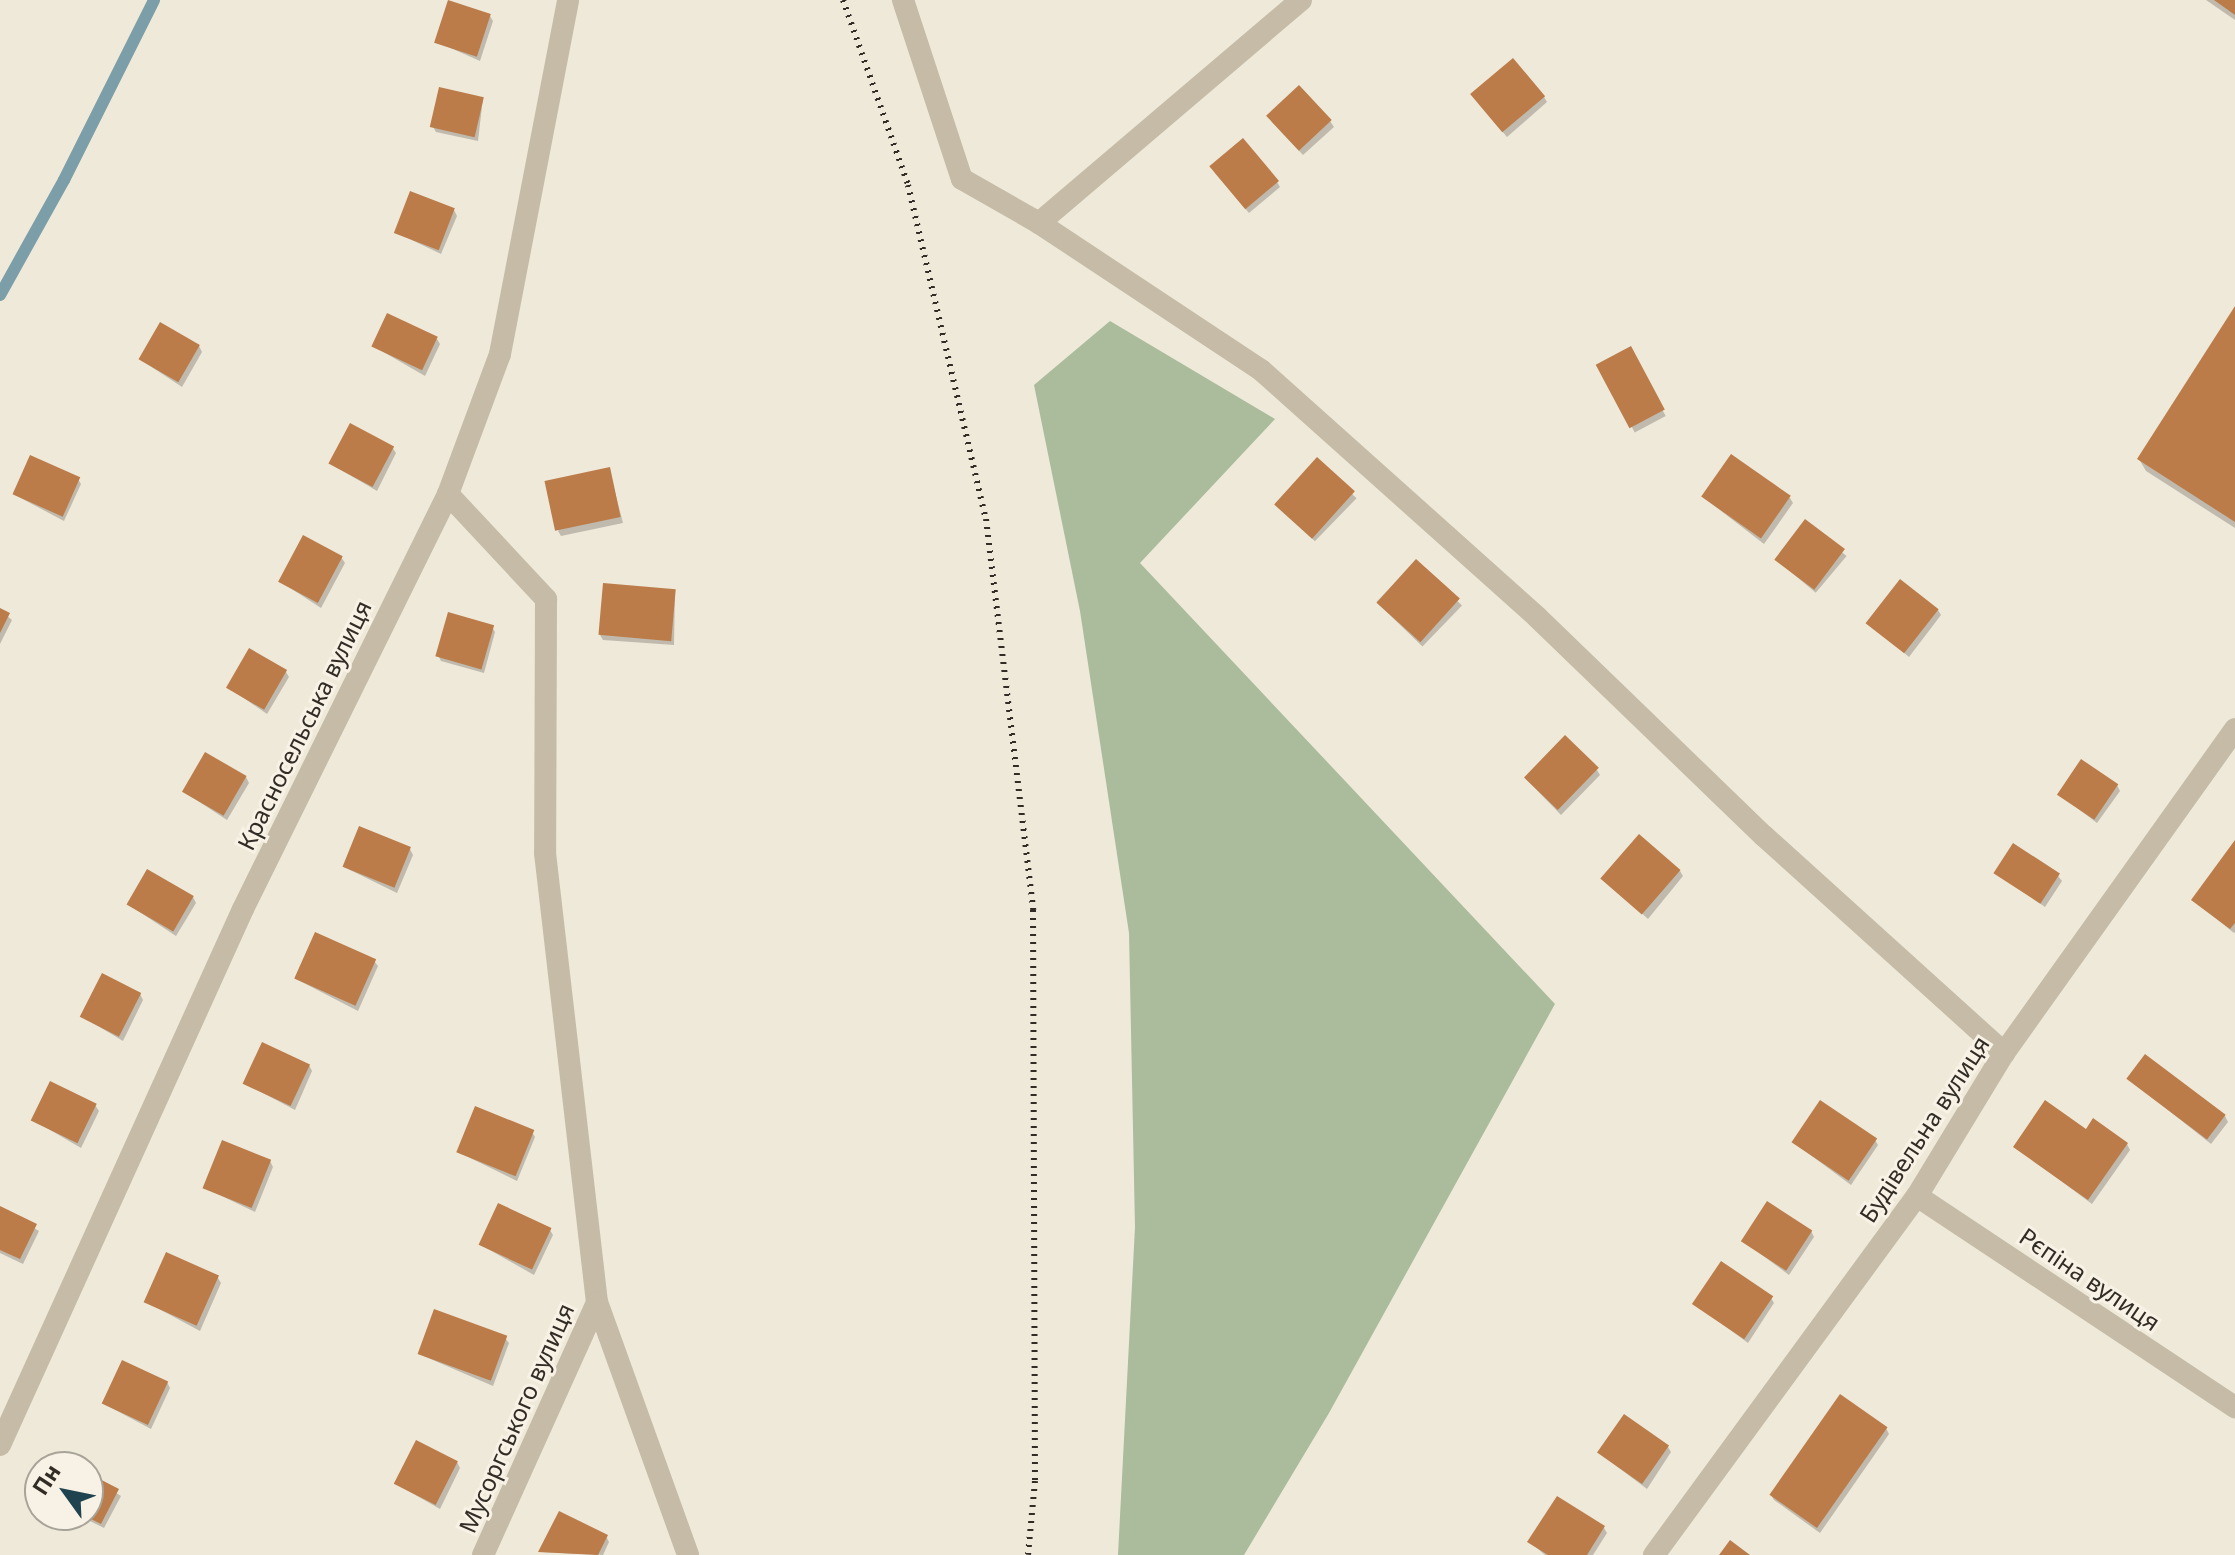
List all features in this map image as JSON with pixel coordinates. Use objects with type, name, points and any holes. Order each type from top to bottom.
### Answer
[{"type":"street","name":"Красносельська вулиця","points":[[0,1445],[243,909],[448,494],[500,354],[568,0]]},
{"type":"street","points":[[903,0],[962,179],[1039,223],[1261,370],[1537,617],[1764,836],[2004,1053]]},
{"type":"street","points":[[1039,223],[1301,0]]},
{"type":"street","points":[[448,494],[546,599],[545,853],[597,1302],[688,1555]]},
{"type":"street","name":"Будівельна вулиця","points":[[1654,1555],[1917,1196],[2004,1053],[2235,729]]},
{"type":"street","name":"Рєпіна вулиця","points":[[1917,1196],[2235,1407]]},
{"type":"street","name":"Мусоргського вулиця","points":[[483,1555],[597,1302]]},
{"type":"green space","points":[[1110,321],[1275,419],[1140,563],[1555,1004],[1329,1413],[1244,1555],[1118,1555],[1135,1227],[1129,933],[1080,611],[1034,385]]},
{"type":"building","points":[[448,0],[491,14],[477,57],[434,43]]},
{"type":"building","points":[[2214,0],[2235,0],[2235,15]]},
{"type":"building","points":[[1513,58],[1545,96],[1502,132],[1470,94]]},
{"type":"building","points":[[1299,85],[1332,120],[1299,151],[1266,116]]},
{"type":"building","points":[[439,87],[484,97],[475,137],[430,127]]},
{"type":"building","points":[[1243,138],[1279,181],[1245,209],[1209,166]]},
{"type":"building","points":[[410,191],[455,208],[439,250],[394,233]]},
{"type":"building","points":[[2235,306],[2235,522],[2137,459]]},
{"type":"building","points":[[387,313],[438,337],[422,370],[371,347]]},
{"type":"building","points":[[160,322],[200,345],[178,382],[138,359]]},
{"type":"building","points":[[1631,346],[1665,410],[1629,428],[1596,365]]},
{"type":"building","points":[[350,423],[394,446],[373,487],[328,464]]},
{"type":"building","points":[[1731,454],[1791,496],[1761,538],[1701,497]]},
{"type":"building","points":[[30,455],[80,477],[63,517],[13,494]]},
{"type":"building","points":[[1317,457],[1355,491],[1312,539],[1274,505]]},
{"type":"building","points":[[610,467],[621,517],[555,531],[544,481]]},
{"type":"building","points":[[1805,519],[1845,549],[1814,590],[1774,560]]},
{"type":"building","points":[[303,535],[343,556],[318,603],[278,582]]},
{"type":"building","points":[[1416,559],[1460,598],[1420,642],[1377,603]]},
{"type":"building","points":[[1900,579],[1939,609],[1904,653],[1866,623]]},
{"type":"building","points":[[603,583],[676,589],[671,641],[598,635]]},
{"type":"building","points":[[0,608],[10,613],[0,633]]},
{"type":"building","points":[[448,612],[494,625],[481,669],[435,656]]},
{"type":"building","points":[[249,648],[287,670],[264,710],[226,688]]},
{"type":"building","points":[[1565,735],[1599,768],[1558,810],[1524,777]]},
{"type":"building","points":[[205,752],[247,776],[224,816],[182,792]]},
{"type":"building","points":[[2081,759],[2118,784],[2094,820],[2057,795]]},
{"type":"building","points":[[359,826],[411,847],[394,888],[343,867]]},
{"type":"building","points":[[1639,834],[1681,870],[1642,915],[1600,879]]},
{"type":"building","points":[[2235,840],[2235,923],[2230,929],[2191,900]]},
{"type":"building","points":[[2013,843],[2060,873],[2040,904],[1993,873]]},
{"type":"building","points":[[147,869],[194,896],[173,932],[126,905]]},
{"type":"building","points":[[315,932],[376,959],[355,1006],[294,979]]},
{"type":"building","points":[[102,973],[141,993],[119,1037],[80,1017]]},
{"type":"building","points":[[262,1042],[310,1064],[291,1106],[243,1084]]},
{"type":"building","points":[[2145,1054],[2226,1115],[2207,1140],[2126,1079]]},
{"type":"building","points":[[50,1081],[97,1104],[77,1143],[31,1121]]},
{"type":"building","points":[[1820,1100],[1877,1139],[1849,1181],[1791,1142]]},
{"type":"building","points":[[2045,1100],[2086,1129],[2093,1118],[2128,1143],[2088,1200],[2013,1147]]},
{"type":"building","points":[[475,1106],[534,1130],[516,1176],[456,1152]]},
{"type":"building","points":[[222,1140],[271,1160],[252,1208],[203,1188]]},
{"type":"building","points":[[1767,1201],[1812,1230],[1786,1271],[1741,1241]]},
{"type":"building","points":[[498,1203],[551,1228],[532,1270],[479,1245]]},
{"type":"building","points":[[0,1206],[37,1224],[20,1259],[0,1250]]},
{"type":"building","points":[[166,1252],[219,1276],[197,1326],[144,1302]]},
{"type":"building","points":[[1721,1261],[1773,1296],[1744,1339],[1692,1304]]},
{"type":"building","points":[[434,1309],[507,1336],[491,1381],[418,1354]]},
{"type":"building","points":[[122,1360],[168,1382],[148,1425],[102,1404]]},
{"type":"building","points":[[1840,1394],[1888,1427],[1817,1528],[1769,1495]]},
{"type":"building","points":[[1624,1414],[1669,1446],[1642,1484],[1597,1453]]},
{"type":"building","points":[[416,1440],[458,1461],[436,1505],[394,1484]]},
{"type":"building","points":[[104,1481],[119,1489],[104,1518]]},
{"type":"building","points":[[1557,1496],[1605,1526],[1587,1555],[1548,1555],[1527,1542]]},
{"type":"building","points":[[559,1511],[608,1535],[598,1555],[538,1552]]},
{"type":"building","points":[[1730,1540],[1750,1555],[1719,1555]]},
{"type":"waterway","points":[[0,295],[64,180],[154,0]]},
{"type":"railway","points":[[843,0],[908,185],[986,519],[1033,910],[1035,1481],[1028,1555]]}]
